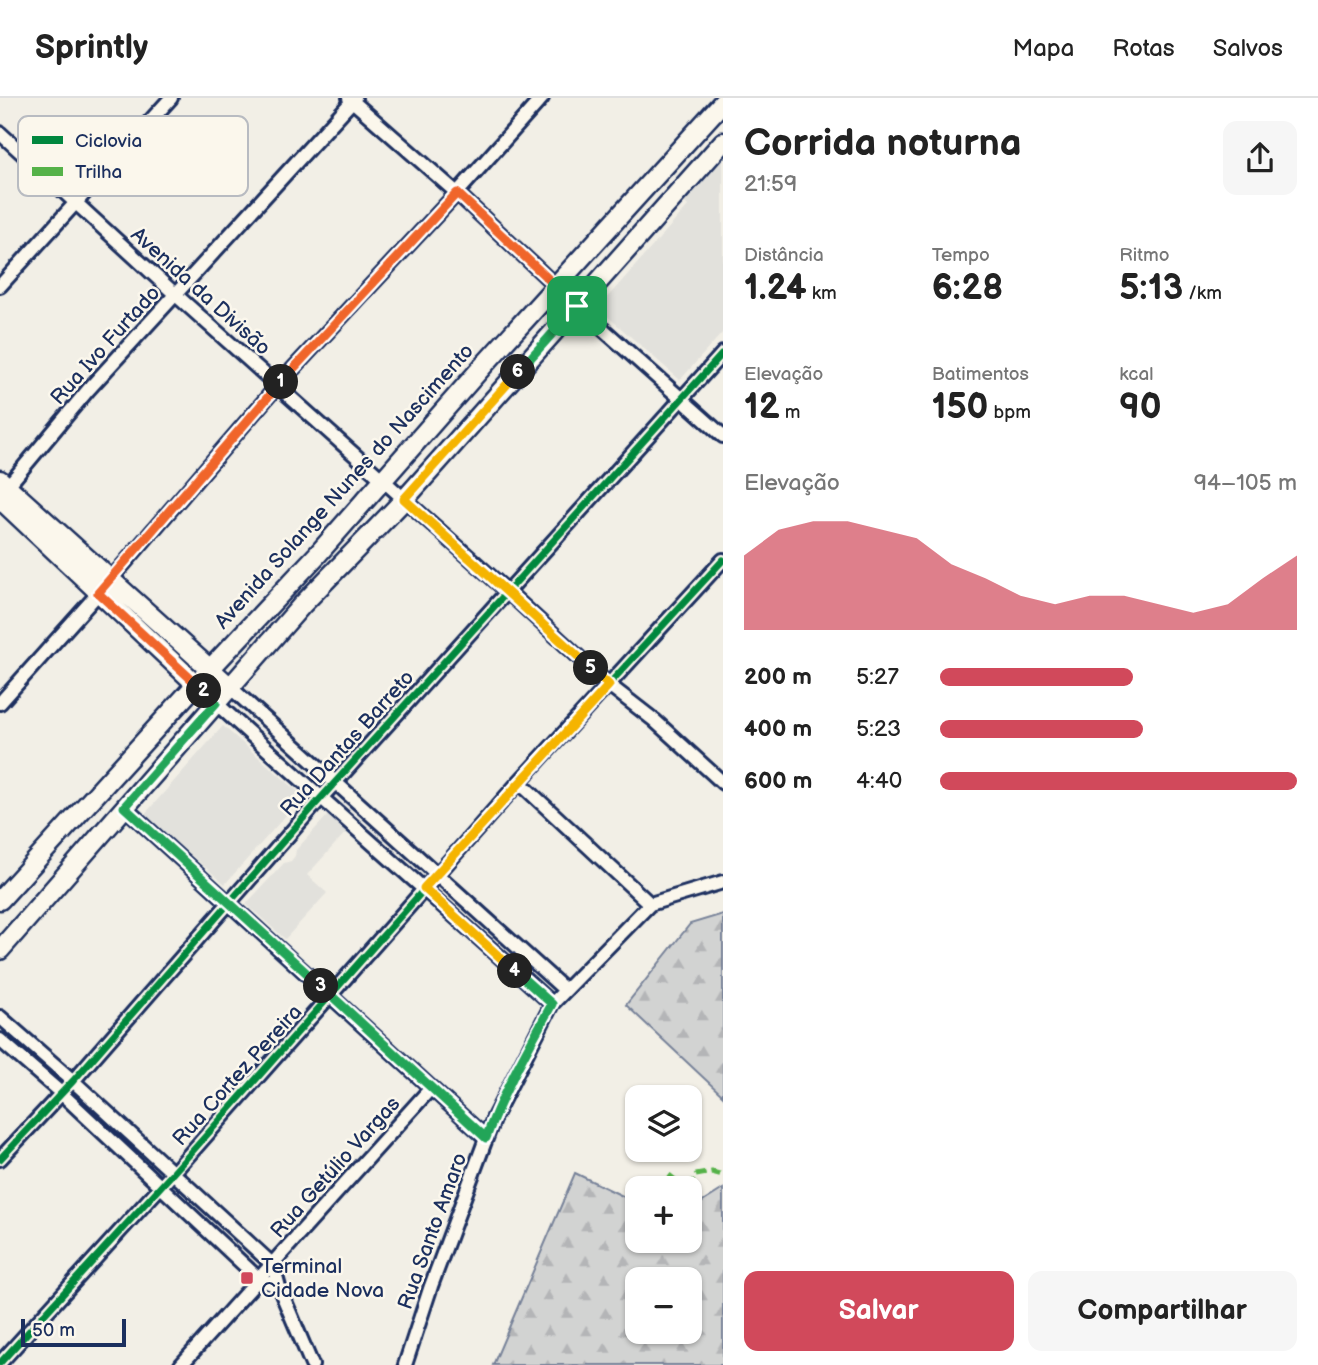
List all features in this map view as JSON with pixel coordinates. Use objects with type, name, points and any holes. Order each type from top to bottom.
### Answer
[{"type":"main road","name":"Avenida Solange Nunes do Nascimento","points":[[0,900],[209,668],[317,555],[555,286],[723,102]]},
{"type":"main road","points":[[0,950],[302,605],[404,499],[723,142]]},
{"type":"main road","points":[[2,491],[104,586],[216,703]]},
{"type":"main road","points":[[104,586],[230,687]]},
{"type":"street","points":[[155,116],[171,98]]},
{"type":"street","points":[[0,703],[278,385],[542,98]]},
{"type":"street","points":[[352,99],[723,436]]},
{"type":"street","name":"Rua Ivo Furtado","points":[[2,491],[88,390],[352,99]]},
{"type":"street","name":"Avenida da Divisão","points":[[0,133],[18,150]]},
{"type":"street","name":"Avenida da Divisão","points":[[67,196],[609,685],[654,720],[718,779]]},
{"type":"street","points":[[0,286],[83,196]]},
{"type":"street","name":"Rua Dantas Barreto","points":[[0,1159],[73,1081],[334,783],[723,353]]},
{"type":"street","name":"Rua Cortez Pereira","points":[[0,1363],[173,1173],[519,782],[723,560]]},
{"type":"street","points":[[230,687],[565,990]]},
{"type":"street","points":[[216,703],[552,1004]]},
{"type":"street","points":[[718,779],[723,764]]},
{"type":"street","points":[[519,782],[650,904]]},
{"type":"street","points":[[124,807],[486,1138]]},
{"type":"street","name":"Rua Santo Amaro","points":[[405,1365],[486,1138],[515,1073],[552,1004],[650,904],[723,881]]},
{"type":"street","points":[[0,1017],[273,1265],[279,1287],[312,1365]]},
{"type":"street","points":[[0,1040],[61,1093],[259,1279],[279,1287]]},
{"type":"street","name":"Rua Getúlio Vargas","points":[[181,1365],[431,1088]]},
{"type":"shaded area","points":[[723,156],[723,332],[680,380],[598,308],[688,206],[682,200]]},
{"type":"shaded area","points":[[223,726],[303,796],[225,884],[144,815]]},
{"type":"shaded area","points":[[328,815],[346,832],[307,875],[327,893],[285,939],[246,904],[284,863],[291,861],[296,850]]},
{"type":"green space","points":[[723,914],[723,1096],[626,1005],[690,924]]},
{"type":"green space","points":[[575,1173],[625,1197],[625,1253],[702,1253],[702,1202],[723,1189],[723,1365],[493,1365]]},
{"type":"marked path","points":[[695,1176],[712,1172],[723,1175]]},
{"type":"cycle path","points":[[0,1159],[73,1081],[321,798],[723,353]]},
{"type":"cycle path","points":[[0,1363],[173,1173],[519,782],[723,560]]},
{"type":"place","name":"Terminal Cidade Nova","points":[[247,1278]]},
{"type":"route","points":[[457,193],[577,306],[404,499],[609,685],[424,888],[552,1004],[520,1062],[486,1138],[124,807],[216,703],[98,593],[278,385],[457,193]]}]
